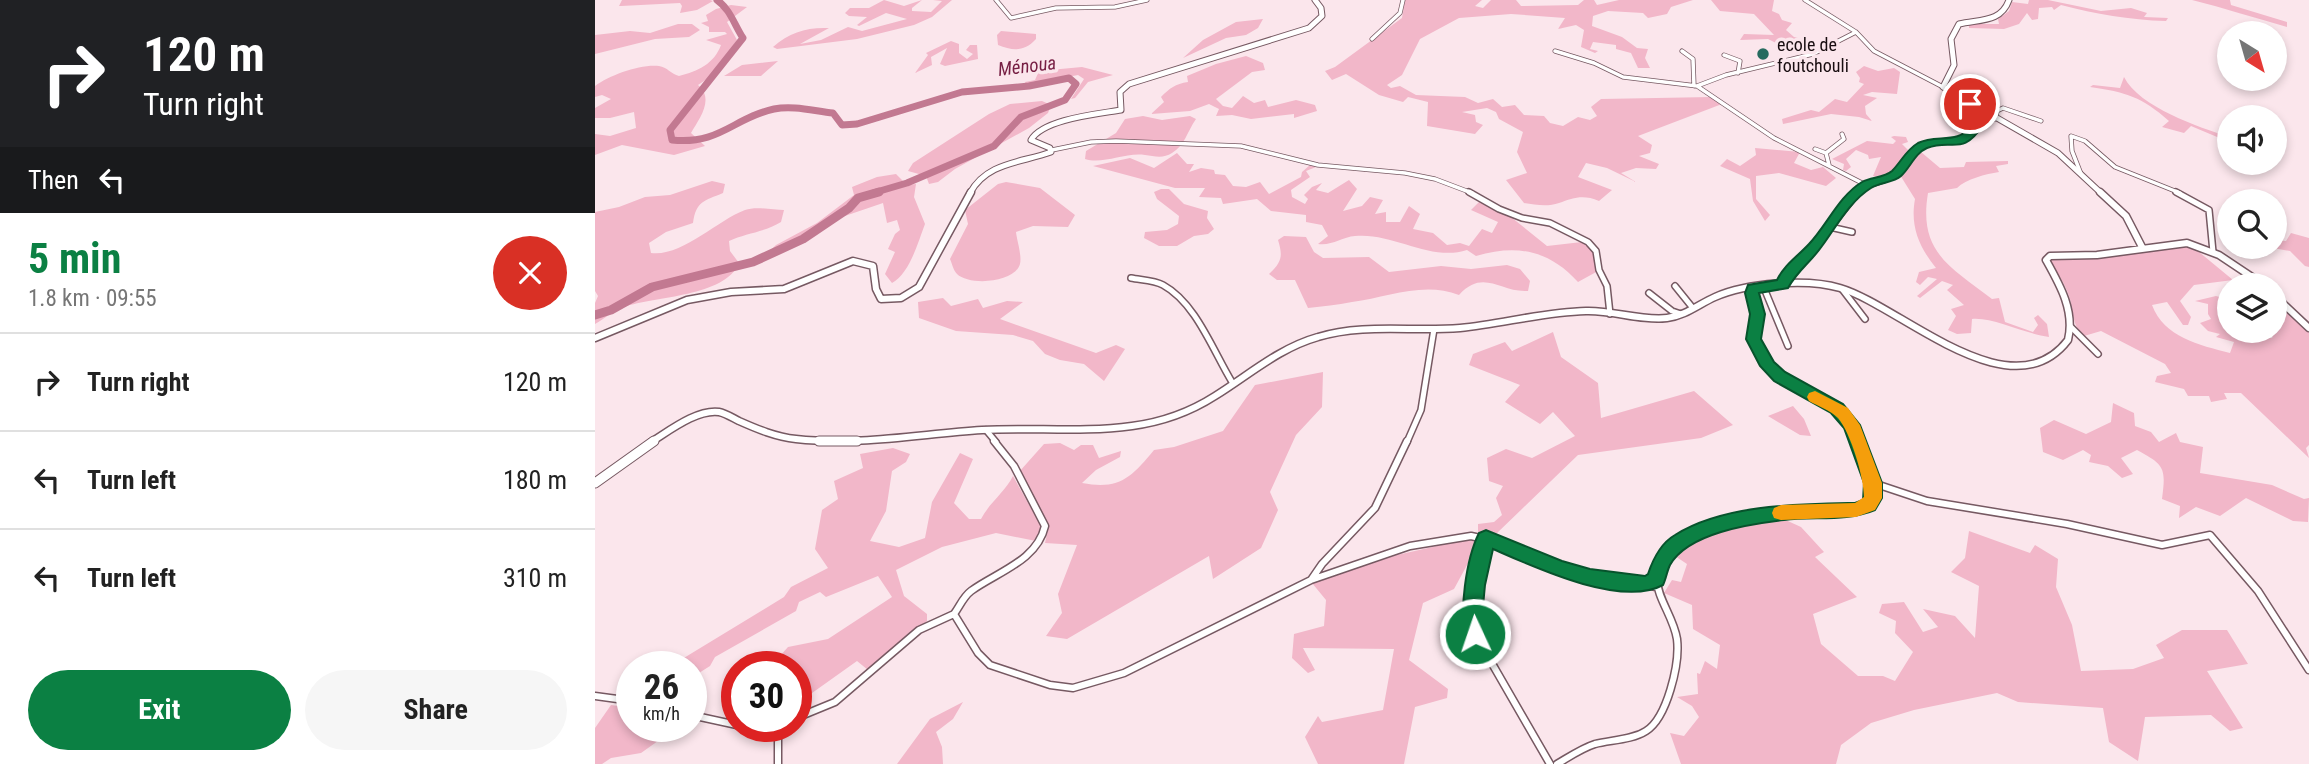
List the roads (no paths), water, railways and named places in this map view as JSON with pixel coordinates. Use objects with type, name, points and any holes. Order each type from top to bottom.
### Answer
[{"type":"street","points":[[996,0],[1008,17],[1013,18],[1056,8],[1115,7],[1147,0]]},
{"type":"street","points":[[1052,150],[1033,142],[1031,137],[1047,127],[1073,118],[1121,110],[1120,92],[1129,84],[1309,28],[1322,16],[1321,8],[1315,0]]},
{"type":"street","points":[[1372,39],[1400,13],[1403,0]]},
{"type":"street","points":[[1805,0],[1856,32],[1874,51],[2054,149],[2126,216],[2142,247]]},
{"type":"street","points":[[1943,87],[1954,65],[1951,39],[1959,24],[1996,17],[2004,11],[2009,0]]},
{"type":"street","points":[[1555,51],[1594,63],[1623,77],[1696,86],[1813,54],[1856,32]]},
{"type":"street","points":[[1682,51],[1693,59],[1696,86],[1774,138],[1866,185]]},
{"type":"street","points":[[1724,55],[1740,61],[1738,73]]},
{"type":"street","points":[[1783,285],[1788,272],[1816,246],[1842,209],[1866,185],[1895,175],[1923,145],[1957,142],[1967,138],[1977,125],[1970,104]]},
{"type":"street","points":[[1995,119],[1997,111],[2003,108],[2041,121]]},
{"type":"street","points":[[1826,153],[1844,139],[1842,134]]},
{"type":"street","points":[[2082,174],[2072,151],[2071,136],[2085,141],[2114,167],[2181,191],[2209,210],[2213,252]]},
{"type":"street","points":[[595,338],[687,300],[731,292],[784,289],[853,261],[873,266],[876,289],[881,299],[907,296],[919,287],[983,174],[998,166],[1045,155],[1052,150],[1091,142],[1116,141],[1241,146],[1318,165],[1434,179],[1461,187],[1499,209],[1522,218],[1550,223],[1588,242],[1597,251],[1599,270],[1607,286],[1610,314]]},
{"type":"street","points":[[1815,149],[1826,153]]},
{"type":"street","points":[[1826,153],[1829,165]]},
{"type":"street","points":[[1830,227],[1852,232]]},
{"type":"street","points":[[595,483],[684,422],[710,412],[719,412],[797,439],[881,441],[986,430],[1081,432],[1157,421],[1192,409],[1232,382],[1285,352],[1323,335],[1434,330],[1500,324],[1579,312],[1665,318],[1681,314],[1721,293],[1783,285],[1822,284],[1842,289],[1888,310],[1943,345],[1976,357],[2005,363],[2030,363],[2053,355],[2069,340],[2071,327],[2064,292],[2046,258],[2097,255],[2187,243],[2213,252],[2248,273]]},
{"type":"street","points":[[1131,278],[1162,285],[1178,299],[1206,337],[1232,382]]},
{"type":"street","points":[[1675,286],[1692,307]]},
{"type":"street","points":[[1764,288],[1788,346]]},
{"type":"street","points":[[1557,764],[1592,745],[1645,732],[1662,716],[1674,674],[1677,639],[1656,583],[1668,552],[1695,533],[1714,526],[1784,512],[1856,510],[1871,502],[1873,483],[1846,416],[1773,372],[1763,359],[1753,339],[1757,314],[1751,295],[1753,289]]},
{"type":"street","points":[[1842,289],[1865,319]]},
{"type":"street","points":[[1649,293],[1672,311],[1681,314]]},
{"type":"street","points":[[2287,307],[2309,328]]},
{"type":"street","points":[[2071,327],[2098,354]]},
{"type":"street","points":[[1311,580],[1322,564],[1375,509],[1387,487],[1421,410],[1434,330]]},
{"type":"street","points":[[812,711],[835,702],[919,630],[954,614],[966,596],[1021,558],[1036,545],[1045,532],[1045,526],[1014,466],[986,430]]},
{"type":"street","points":[[1873,483],[1927,501],[2067,524],[2162,545],[2210,534],[2258,591],[2309,670]]},
{"type":"street","points":[[954,614],[978,653],[990,665],[1050,685],[1073,688],[1124,673],[1311,580],[1429,543],[1465,537],[1486,538],[1559,569],[1590,577],[1646,585],[1656,583]]},
{"type":"street","points":[[1486,538],[1475,585],[1475,634],[1550,764]]},
{"type":"street","points":[[595,696],[616,699]]},
{"type":"street","points":[[778,742],[778,764]]},
{"type":"waterway","name":"Ménoua","points":[[717,0],[729,12],[743,38],[670,130],[672,140],[702,139],[760,113],[781,108],[833,113],[842,125],[857,124],[962,92],[1029,86],[1069,78],[1076,84],[1065,100],[1021,117],[994,146],[907,183],[873,193]]},
{"type":"waterway","name":"Ménoua","points":[[595,315],[611,310],[652,287],[753,262],[803,239],[849,208],[858,198],[879,192]]},
{"type":"place","name":"ecole de foutchouli","points":[[1763,54]]}]
